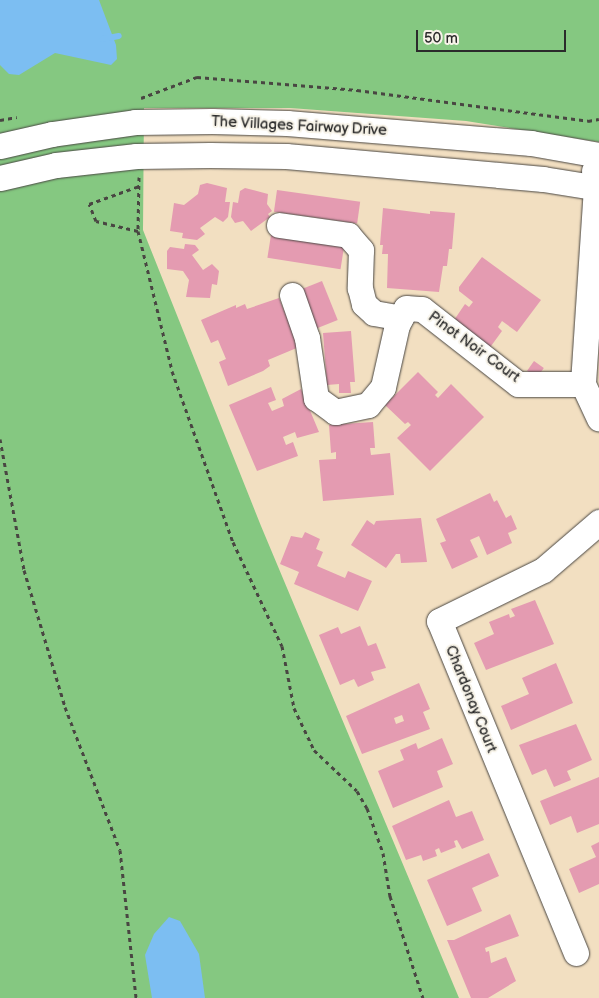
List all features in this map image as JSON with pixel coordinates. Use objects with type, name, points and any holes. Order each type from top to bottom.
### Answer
[{"type":"street","name":"The Villages Fairway Drive","points":[[0,146],[52,134],[135,122],[212,120],[287,123],[521,142],[595,155]]},
{"type":"street","points":[[595,155],[598,187],[584,384],[599,418]]},
{"type":"street","name":"The Villages Fairway Drive","points":[[0,178],[56,165],[136,156],[286,156],[543,179],[598,187]]},
{"type":"street","points":[[279,224],[348,235],[361,250],[360,288],[364,304],[374,313],[401,318],[383,387],[368,405],[335,412],[316,398],[307,338],[292,294]]},
{"type":"street","name":"Pinot Noir Court","points":[[401,318],[406,308],[422,310],[518,384],[584,384]]},
{"type":"street","name":"Chardonay Court","points":[[576,953],[439,621],[543,570],[599,522]]},
{"type":"path","points":[[137,100],[197,77],[358,90],[588,121],[599,120]]},
{"type":"path","points":[[0,120],[20,117]]},
{"type":"path","points":[[139,174],[138,231],[172,371],[233,542],[282,646],[294,708],[314,750],[357,791],[368,808],[383,853],[390,896],[423,998]]},
{"type":"path","points":[[138,231],[96,221],[89,204],[139,186]]},
{"type":"path","points":[[0,439],[24,570],[65,706],[120,850],[136,998]]},
{"type":"green space","points":[[0,0],[599,0],[599,142],[466,121],[290,108],[144,108],[143,230],[261,526],[459,998],[0,998]]},
{"type":"water","points":[[0,0],[99,0],[116,45],[117,59],[111,65],[55,53],[19,75],[9,74],[0,65]]},
{"type":"water","points":[[169,917],[180,921],[199,954],[205,998],[152,998],[145,955],[154,934]]},
{"type":"building","points":[[207,183],[227,188],[225,202],[230,202],[228,217],[223,222],[215,217],[200,228],[205,234],[197,240],[182,238],[183,233],[170,231],[174,203],[184,205],[198,194],[200,185]]},
{"type":"building","points":[[245,188],[268,194],[267,204],[272,211],[268,214],[270,217],[251,231],[243,221],[235,223],[231,217],[233,202],[238,203],[240,191]]},
{"type":"building","points":[[277,190],[360,202],[357,223],[274,212]]},
{"type":"building","points":[[383,208],[430,214],[430,211],[455,213],[452,249],[449,249],[447,266],[443,266],[439,292],[387,288],[388,254],[382,254],[383,245],[380,245]]},
{"type":"building","points":[[271,235],[344,247],[340,269],[267,258]]},
{"type":"building","points":[[185,244],[195,245],[199,250],[192,255],[203,270],[212,264],[219,271],[217,285],[212,284],[210,298],[186,297],[189,280],[183,271],[167,269],[167,251],[170,247],[184,249]]},
{"type":"building","points":[[482,257],[541,300],[517,332],[502,321],[498,327],[502,331],[486,353],[450,326],[465,304],[469,307],[473,302],[459,291],[459,287]]},
{"type":"building","points":[[322,281],[338,320],[315,329],[299,290]]},
{"type":"building","points":[[279,298],[299,347],[268,360],[270,366],[263,371],[228,386],[219,362],[226,359],[218,340],[211,343],[201,320],[236,305],[236,308],[245,304],[247,309]]},
{"type":"building","points":[[351,331],[355,382],[350,382],[351,393],[339,393],[339,384],[327,385],[323,333]]},
{"type":"building","points":[[534,361],[544,368],[537,378],[527,371]]},
{"type":"building","points":[[418,372],[438,392],[435,395],[438,398],[451,384],[484,417],[430,471],[397,438],[411,425],[408,422],[405,424],[385,405]]},
{"type":"building","points":[[271,387],[276,400],[268,403],[272,411],[284,406],[282,399],[301,389],[319,432],[297,438],[295,432],[283,437],[286,445],[293,442],[298,456],[257,471],[229,405]]},
{"type":"building","points":[[373,422],[375,448],[370,448],[371,455],[390,453],[394,495],[323,501],[319,460],[336,459],[336,452],[331,453],[329,425]]},
{"type":"building","points":[[490,493],[494,502],[497,500],[506,518],[511,515],[517,529],[508,533],[512,543],[487,555],[479,536],[470,540],[478,557],[452,569],[440,543],[446,541],[436,519]]},
{"type":"building","points":[[421,518],[427,562],[401,563],[400,554],[396,554],[386,568],[351,545],[367,520],[374,525],[376,521]]},
{"type":"building","points":[[305,532],[320,539],[316,549],[323,552],[317,566],[345,578],[348,571],[372,581],[358,611],[294,584],[299,572],[280,564],[291,536],[302,538]]},
{"type":"building","points":[[535,600],[554,644],[486,670],[474,643],[494,634],[489,622],[509,614],[510,618],[515,616],[511,609]]},
{"type":"building","points":[[360,626],[368,646],[376,643],[386,668],[371,672],[374,680],[358,687],[354,679],[340,685],[319,635],[338,627],[341,634]]},
{"type":"building","points":[[556,663],[573,703],[511,730],[501,706],[529,694],[522,678]]},
{"type":"building","points":[[419,683],[430,709],[423,712],[430,729],[362,754],[346,716]],"holes":[[[402,715],[404,721],[396,724],[394,718]]]},
{"type":"building","points":[[576,724],[592,760],[567,771],[571,780],[554,787],[546,769],[532,775],[519,745]]},
{"type":"building","points":[[442,738],[453,764],[437,771],[443,787],[393,808],[378,771],[404,760],[400,750],[416,743],[418,749]]},
{"type":"building","points":[[599,777],[599,824],[577,833],[571,816],[550,825],[540,801]]},
{"type":"building","points":[[449,800],[456,817],[472,811],[484,840],[462,849],[457,840],[454,841],[456,847],[441,853],[439,848],[435,850],[437,856],[423,861],[421,855],[406,860],[392,826]]},
{"type":"building","points":[[599,842],[599,884],[579,893],[569,869],[596,857],[591,846]]},
{"type":"building","points":[[489,853],[499,876],[472,888],[482,911],[447,926],[427,880]]},
{"type":"building","points":[[510,914],[519,936],[485,948],[486,952],[489,951],[491,963],[506,957],[516,981],[488,998],[471,998],[447,940],[454,940]]},
{"type":"waterway","points":[[103,39],[119,36]]}]
